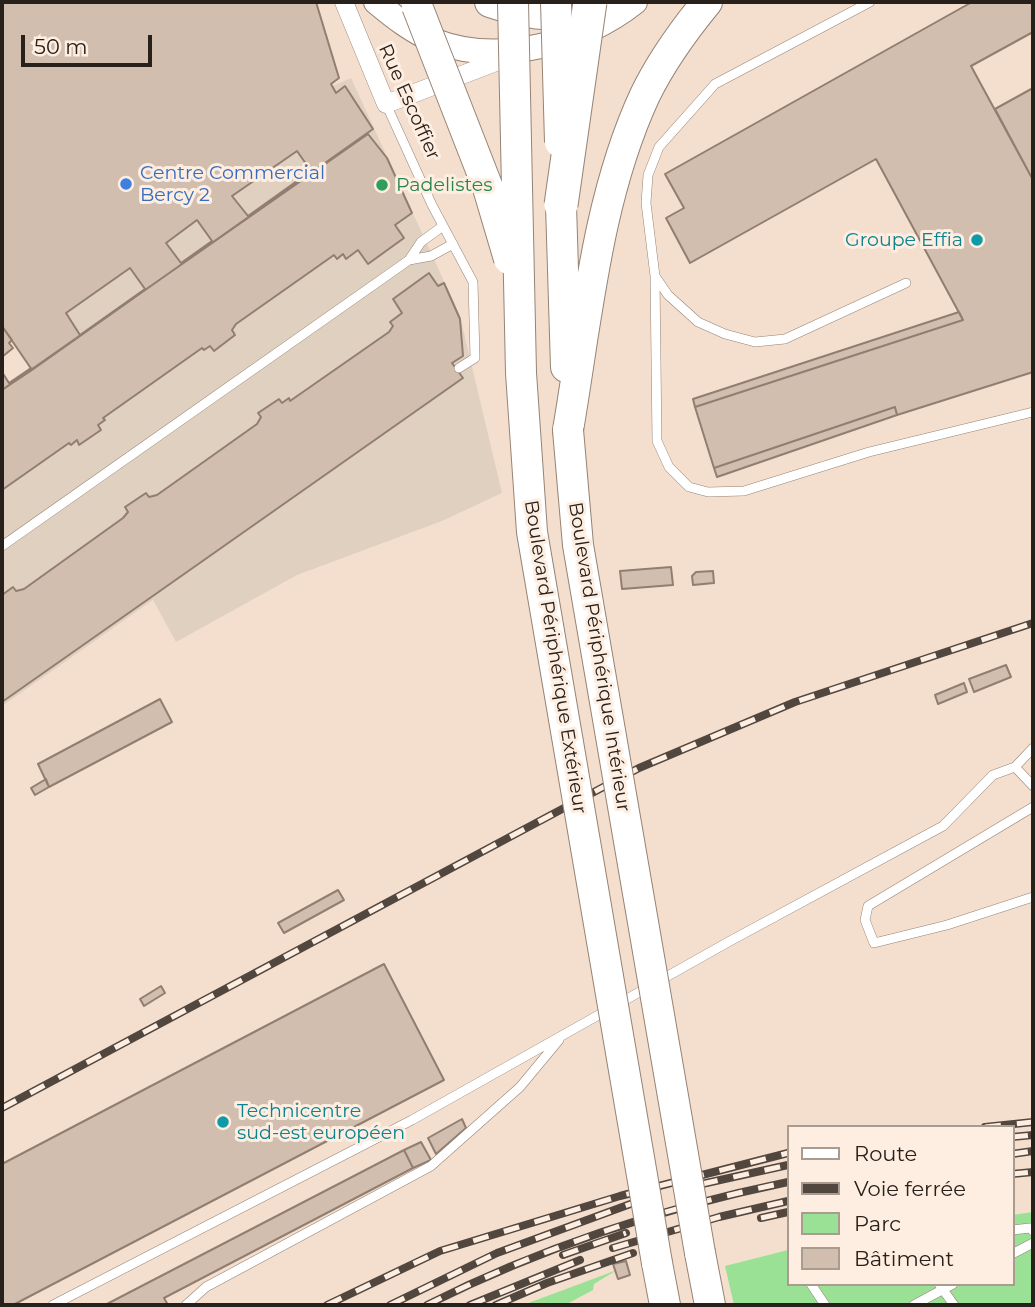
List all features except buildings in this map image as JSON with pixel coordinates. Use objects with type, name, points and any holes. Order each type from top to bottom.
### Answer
[{"type":"highway","points":[[415,2],[488,188],[520,297]]},
{"type":"highway","points":[[490,2],[548,16],[580,13],[607,2]]},
{"type":"highway","name":"Boulevard Périphérique Extérieur","points":[[513,2],[521,373],[532,531],[665,1305]]},
{"type":"highway","name":"Boulevard Périphérique Intérieur","points":[[556,2],[568,430],[578,545],[709,1305]]},
{"type":"highway","points":[[561,205],[590,2]]},
{"type":"highway","points":[[568,430],[603,227],[621,155],[646,93],[686,28],[706,2]]},
{"type":"main road","points":[[376,2],[402,23],[436,41],[476,50],[527,50],[566,38],[617,16],[635,2]]},
{"type":"street","name":"Rue Escoffier","points":[[344,2],[386,104]]},
{"type":"street","points":[[386,104],[527,50]]},
{"type":"lane","points":[[870,2],[715,84],[659,147],[648,175],[646,203],[655,276],[657,441],[669,467],[689,487],[708,492],[744,491],[869,452],[1033,412]]},
{"type":"lane","name":"Rue Escoffier","points":[[386,104],[443,226],[473,282],[475,358],[460,368]]},
{"type":"lane","points":[[2,546],[410,260],[421,242],[443,226]]},
{"type":"lane","points":[[410,260],[431,256],[453,244]]},
{"type":"lane","points":[[655,276],[668,295],[698,322],[725,334],[755,342],[785,339],[906,283]]},
{"type":"lane","points":[[53,1305],[412,1120],[943,827],[993,775],[1015,767],[1033,748]]},
{"type":"lane","points":[[1015,767],[1033,786]]},
{"type":"lane","points":[[1033,807],[868,906],[865,920],[874,943],[947,925],[1033,897]]},
{"type":"lane","points":[[186,1305],[206,1287],[431,1166],[520,1087],[562,1035]]},
{"type":"lane","points":[[1014,1230],[1030,1228],[1033,1231]]},
{"type":"lane","points":[[1014,1253],[1033,1243]]},
{"type":"lane","points":[[812,1286],[825,1305]]},
{"type":"lane","points":[[914,1305],[941,1287],[954,1305]]},
{"type":"shaded area","points":[[351,78],[460,316],[502,493],[442,521],[297,575],[176,642],[153,600],[2,706],[2,395],[45,363],[2,300],[314,94]]},
{"type":"green space","points":[[1033,1212],[1033,1305],[734,1305],[725,1266],[786,1251],[786,1286],[1014,1286],[1014,1215]]},
{"type":"green space","points":[[617,1270],[594,1284],[593,1290],[565,1305],[523,1305]]},
{"type":"railway","points":[[2,1108],[639,768],[795,702],[1033,623]]},
{"type":"railway","points":[[1004,1125],[1033,1122]]},
{"type":"railway","points":[[1014,1137],[1033,1135]]},
{"type":"railway","points":[[1014,1154],[1033,1151]]},
{"type":"railway","points":[[327,1305],[440,1251],[620,1196],[786,1154]]},
{"type":"railway","points":[[702,1184],[786,1165]]},
{"type":"railway","points":[[1014,1174],[1033,1172]]},
{"type":"railway","points":[[427,1305],[559,1247],[649,1217],[786,1182]]},
{"type":"railway","points":[[390,1305],[497,1253],[644,1199]]},
{"type":"railway","points":[[613,1248],[719,1217],[786,1201]]},
{"type":"railway","points":[[761,1218],[786,1212]]},
{"type":"railway","points":[[563,1255],[626,1233]]},
{"type":"railway","points":[[496,1305],[547,1283],[633,1253]]},
{"type":"railway","points":[[470,1305],[580,1260]]},
{"type":"place","name":"Centre Commercial Bercy 2","points":[[126,184]]},
{"type":"place","name":"Padelistes","points":[[382,185]]},
{"type":"place","name":"Groupe Effia","points":[[977,240]]},
{"type":"place","name":"Technicentre sud-est européen","points":[[223,1122]]}]
